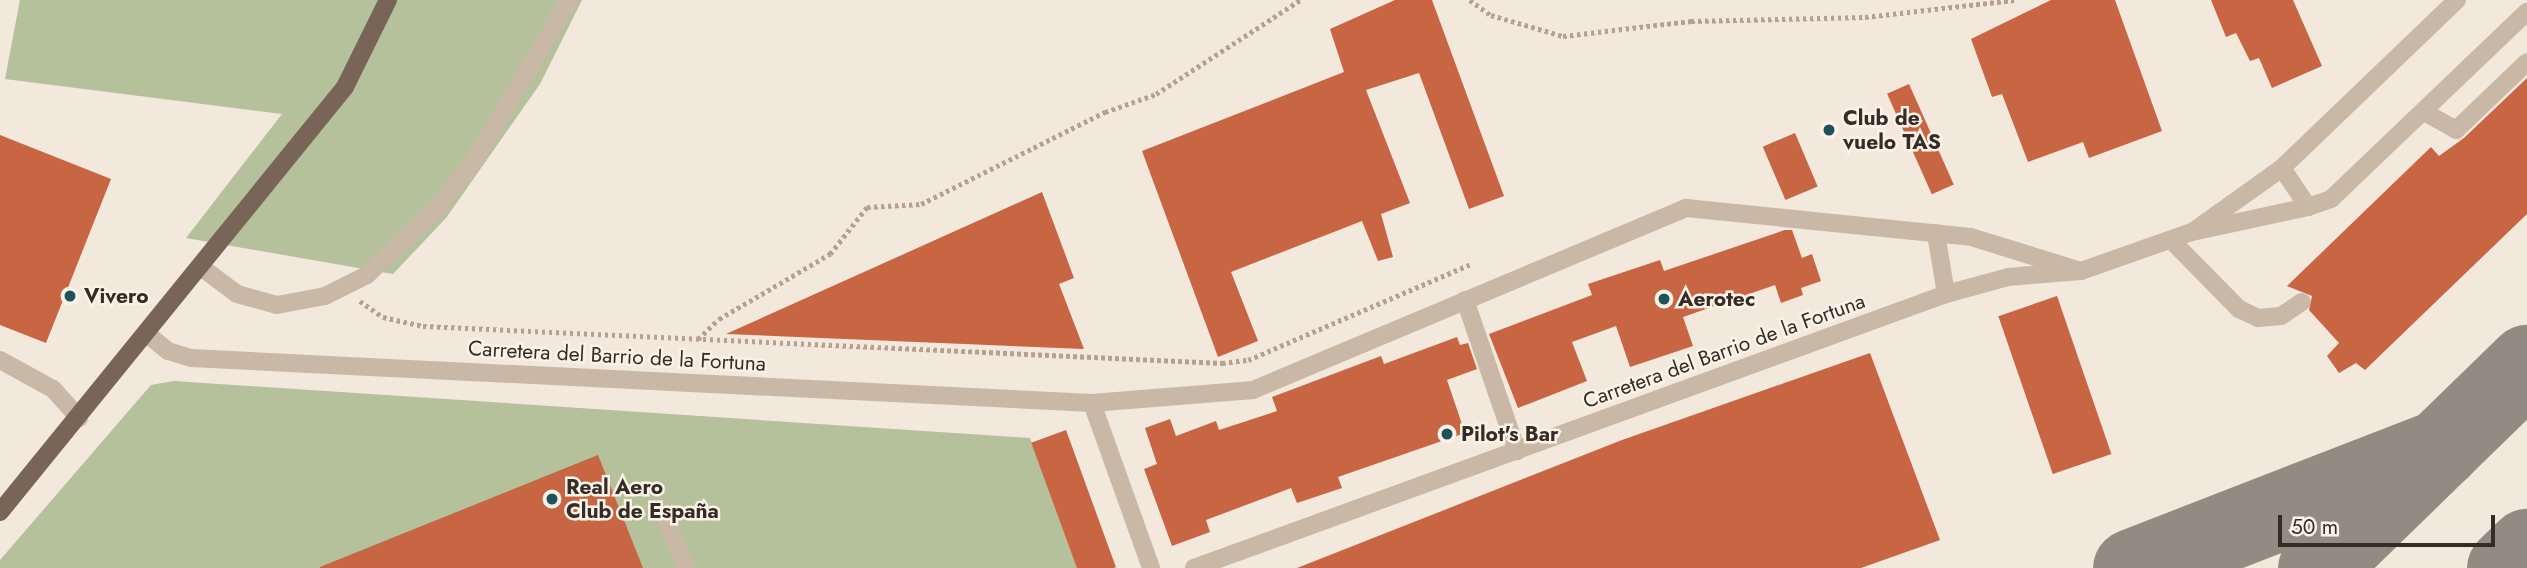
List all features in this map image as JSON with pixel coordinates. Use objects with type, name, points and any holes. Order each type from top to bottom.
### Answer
[{"type":"main road","points":[[0,512],[345,87],[388,0]]},
{"type":"street","points":[[201,267],[257,302],[306,302],[347,288],[404,243],[476,158],[569,0]]},
{"type":"street","name":"Carretera del Barrio de la Fortuna","points":[[2192,232],[2282,168],[2457,0]]},
{"type":"street","name":"Carretera del Barrio de la Fortuna","points":[[1194,568],[1946,294],[2008,277],[2081,271],[2192,232],[2308,207],[2331,199],[2526,14]]},
{"type":"street","points":[[2424,112],[2456,130],[2527,62]]},
{"type":"street","points":[[2282,168],[2308,207]]},
{"type":"street","name":"Carretera del Barrio de la Fortuna","points":[[147,334],[168,351],[191,358],[1092,402],[1253,390],[1686,208],[1936,233],[2011,249],[2081,271]]},
{"type":"street","points":[[1936,233],[1946,294]]},
{"type":"street","points":[[2171,240],[2239,309],[2258,318],[2281,316],[2302,302]]},
{"type":"street","points":[[2008,277],[2011,249]]},
{"type":"street","points":[[1465,300],[1517,451]]},
{"type":"street","points":[[0,360],[53,389],[79,418]]},
{"type":"street","points":[[1092,402],[1152,568]]},
{"type":"street","points":[[662,510],[686,568]]},
{"type":"path","points":[[698,340],[719,319],[830,254],[867,207],[921,204],[1105,112],[1156,94],[1300,0]]},
{"type":"path","points":[[1470,0],[1491,15],[1563,36],[1691,21],[1865,17],[2014,0]]},
{"type":"path","points":[[347,288],[383,317],[424,326],[1222,363],[1248,360],[1469,265]]},
{"type":"green space","points":[[20,0],[582,0],[540,84],[446,218],[393,274],[186,238],[282,114],[5,79]]},
{"type":"green space","name":"Real Aero Club de España","points":[[174,381],[1030,438],[1077,568],[0,568],[0,560],[151,385]]},
{"type":"building","points":[[1395,0],[1432,0],[1504,196],[1469,209],[1419,73],[1366,90],[1410,203],[1381,214],[1393,257],[1378,261],[1362,221],[1231,272],[1258,341],[1218,357],[1142,151],[1344,72],[1330,29]]},
{"type":"building","points":[[2051,0],[2115,0],[2162,131],[2089,158],[2083,142],[2028,162],[2002,94],[1992,97],[1971,39]]},
{"type":"building","points":[[2211,0],[2293,0],[2322,66],[2272,88],[2259,58],[2250,61],[2236,33],[2226,37]]},
{"type":"building","points":[[2527,78],[2527,214],[2365,370],[2356,363],[2339,373],[2327,356],[2339,343],[2309,310],[2312,296],[2287,286],[2431,147],[2439,156],[2464,138]]},
{"type":"building","points":[[1909,84],[1954,184],[1932,194],[1887,94]]},
{"type":"building","points":[[1795,133],[1818,186],[1785,200],[1763,147]]},
{"type":"building","points":[[0,135],[111,179],[46,343],[0,325]]},
{"type":"building","points":[[1042,192],[1074,278],[1059,284],[1084,349],[726,334]]},
{"type":"building","name":"Aerotec","points":[[1785,230],[1792,230],[1802,258],[1812,254],[1821,281],[1801,288],[1803,295],[1781,303],[1775,285],[1683,317],[1693,346],[1630,367],[1616,326],[1572,342],[1587,381],[1518,408],[1489,334],[1592,295],[1588,284],[1660,260],[1664,271]]},
{"type":"building","points":[[2057,296],[2111,454],[2053,474],[1998,316]]},
{"type":"building","points":[[1457,337],[1460,345],[1468,343],[1477,369],[1447,380],[1465,433],[1338,477],[1342,488],[1297,503],[1291,488],[1206,520],[1210,532],[1172,546],[1144,469],[1157,464],[1145,428],[1170,419],[1176,436],[1216,421],[1219,430],[1277,411],[1272,397],[1381,356],[1384,364]]},
{"type":"building","points":[[1870,353],[1940,540],[1861,568],[1297,568],[1622,440]]},
{"type":"building","points":[[1066,430],[1116,567],[1077,568],[1031,443]]},
{"type":"building","points":[[598,455],[643,568],[320,568],[320,567]]},
{"type":"taxiway","points":[[2317,568],[2527,364]]},
{"type":"taxiway","points":[[2132,568],[2441,448]]},
{"type":"taxiway","points":[[2506,568],[2527,548]]},
{"type":"place","name":"Club de vuelo TAS","points":[[1829,130]]},
{"type":"place","name":"Vivero","points":[[70,296]]},
{"type":"place","name":"Aerotec","points":[[1664,299]]},
{"type":"place","name":"Pilot's Bar","points":[[1447,434]]},
{"type":"place","name":"Real Aero Club de España","points":[[552,499]]}]
